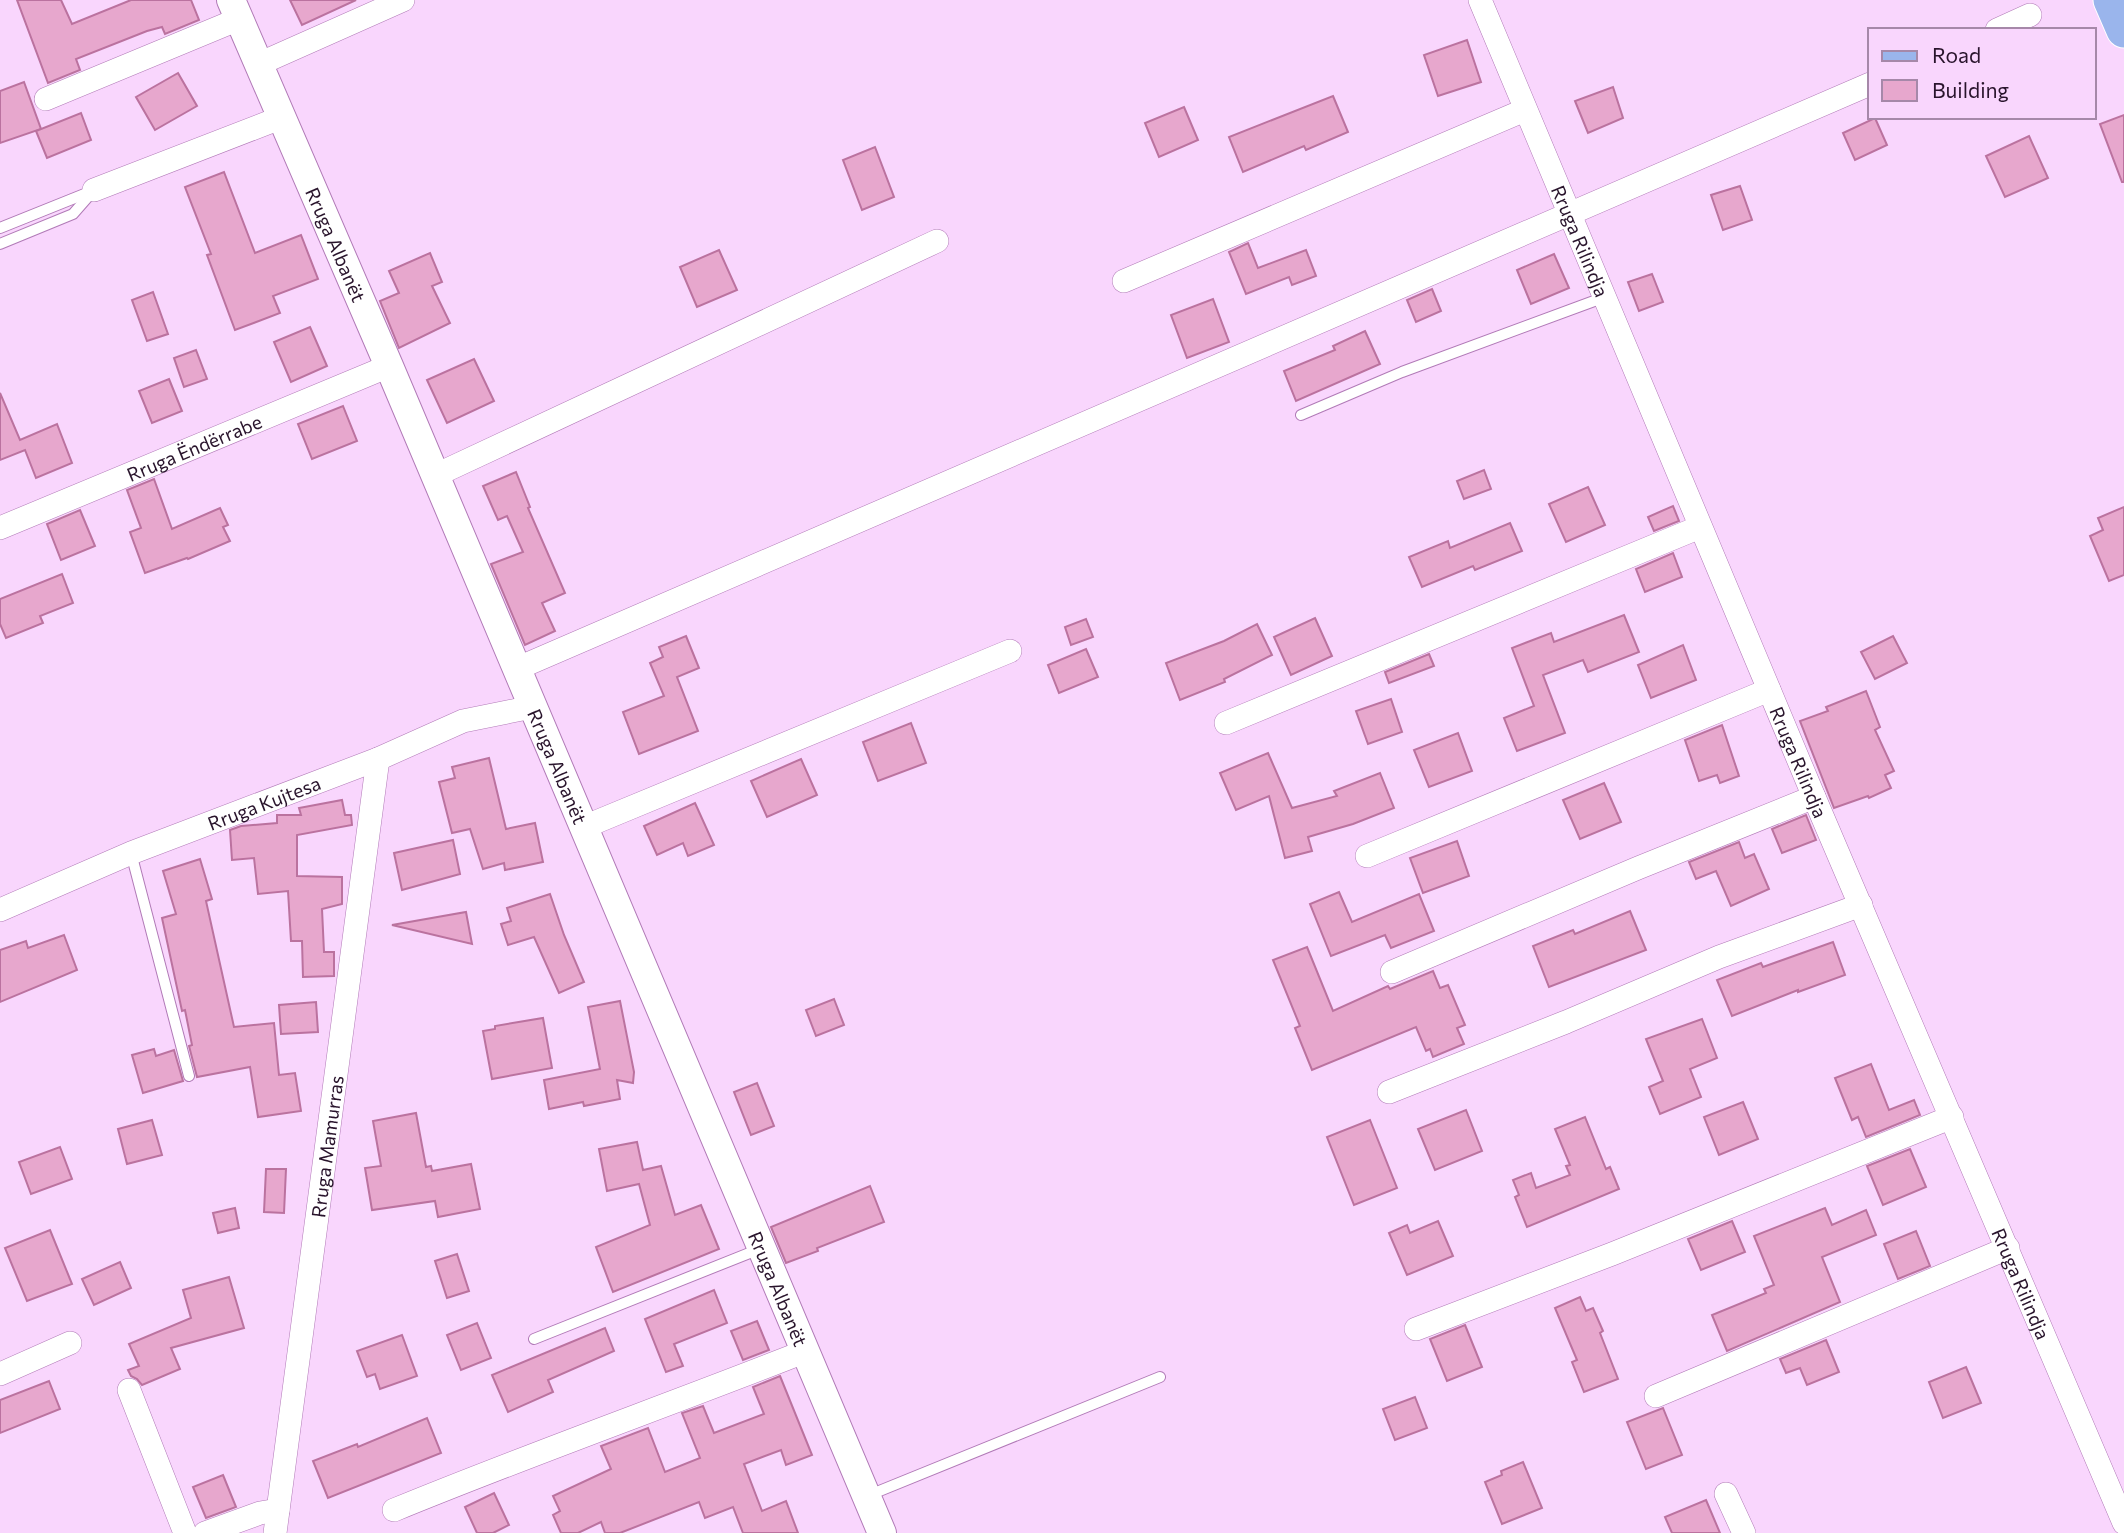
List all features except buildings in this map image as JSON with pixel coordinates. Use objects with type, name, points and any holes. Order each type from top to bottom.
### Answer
[{"type":"main road","points":[[2111,0],[2124,30]]},
{"type":"street","points":[[259,64],[403,0]]},
{"type":"street","name":"Rruga Rilindja","points":[[1480,0],[1814,797],[2124,1523]]},
{"type":"street","points":[[46,99],[235,9]]},
{"type":"street","name":"Rruga Albanët","points":[[235,9],[883,1533]]},
{"type":"street","points":[[2001,28],[2030,15]]},
{"type":"street","points":[[516,669],[1868,85]]},
{"type":"street","points":[[1124,281],[1525,110]]},
{"type":"street","points":[[94,190],[280,118]]},
{"type":"street","points":[[434,476],[937,241]]},
{"type":"street","name":"Rruga Ëndërrabe","points":[[0,528],[389,366]]},
{"type":"street","points":[[1226,723],[1700,527]]},
{"type":"street","points":[[584,827],[1010,651]]},
{"type":"street","points":[[1367,856],[1769,690]]},
{"type":"street","name":"Rruga Kujtesa","points":[[0,910],[131,853],[378,759],[463,721],[532,707]]},
{"type":"street","name":"Rruga Mamurras","points":[[277,1522],[378,759]]},
{"type":"street","points":[[1392,972],[1638,867],[1814,797]]},
{"type":"street","points":[[1389,1093],[1719,957],[1861,905]]},
{"type":"street","points":[[1416,1328],[1612,1254],[1952,1117]]},
{"type":"street","points":[[1656,1396],[2008,1248]]},
{"type":"street","points":[[0,1374],[70,1343]]},
{"type":"street","points":[[394,1510],[494,1469],[673,1404],[806,1351]]},
{"type":"street","points":[[129,1391],[185,1533]]},
{"type":"street","points":[[1726,1494],[1744,1533]]},
{"type":"street","points":[[205,1533],[242,1519],[277,1522]]},
{"type":"lane","points":[[0,228],[94,190]]},
{"type":"lane","points":[[0,244],[73,214],[94,190]]},
{"type":"lane","points":[[1301,415],[1402,372],[1605,297]]},
{"type":"lane","points":[[131,853],[188,1076]]},
{"type":"lane","points":[[534,1339],[762,1248]]},
{"type":"lane","points":[[867,1496],[1160,1377]]}]
